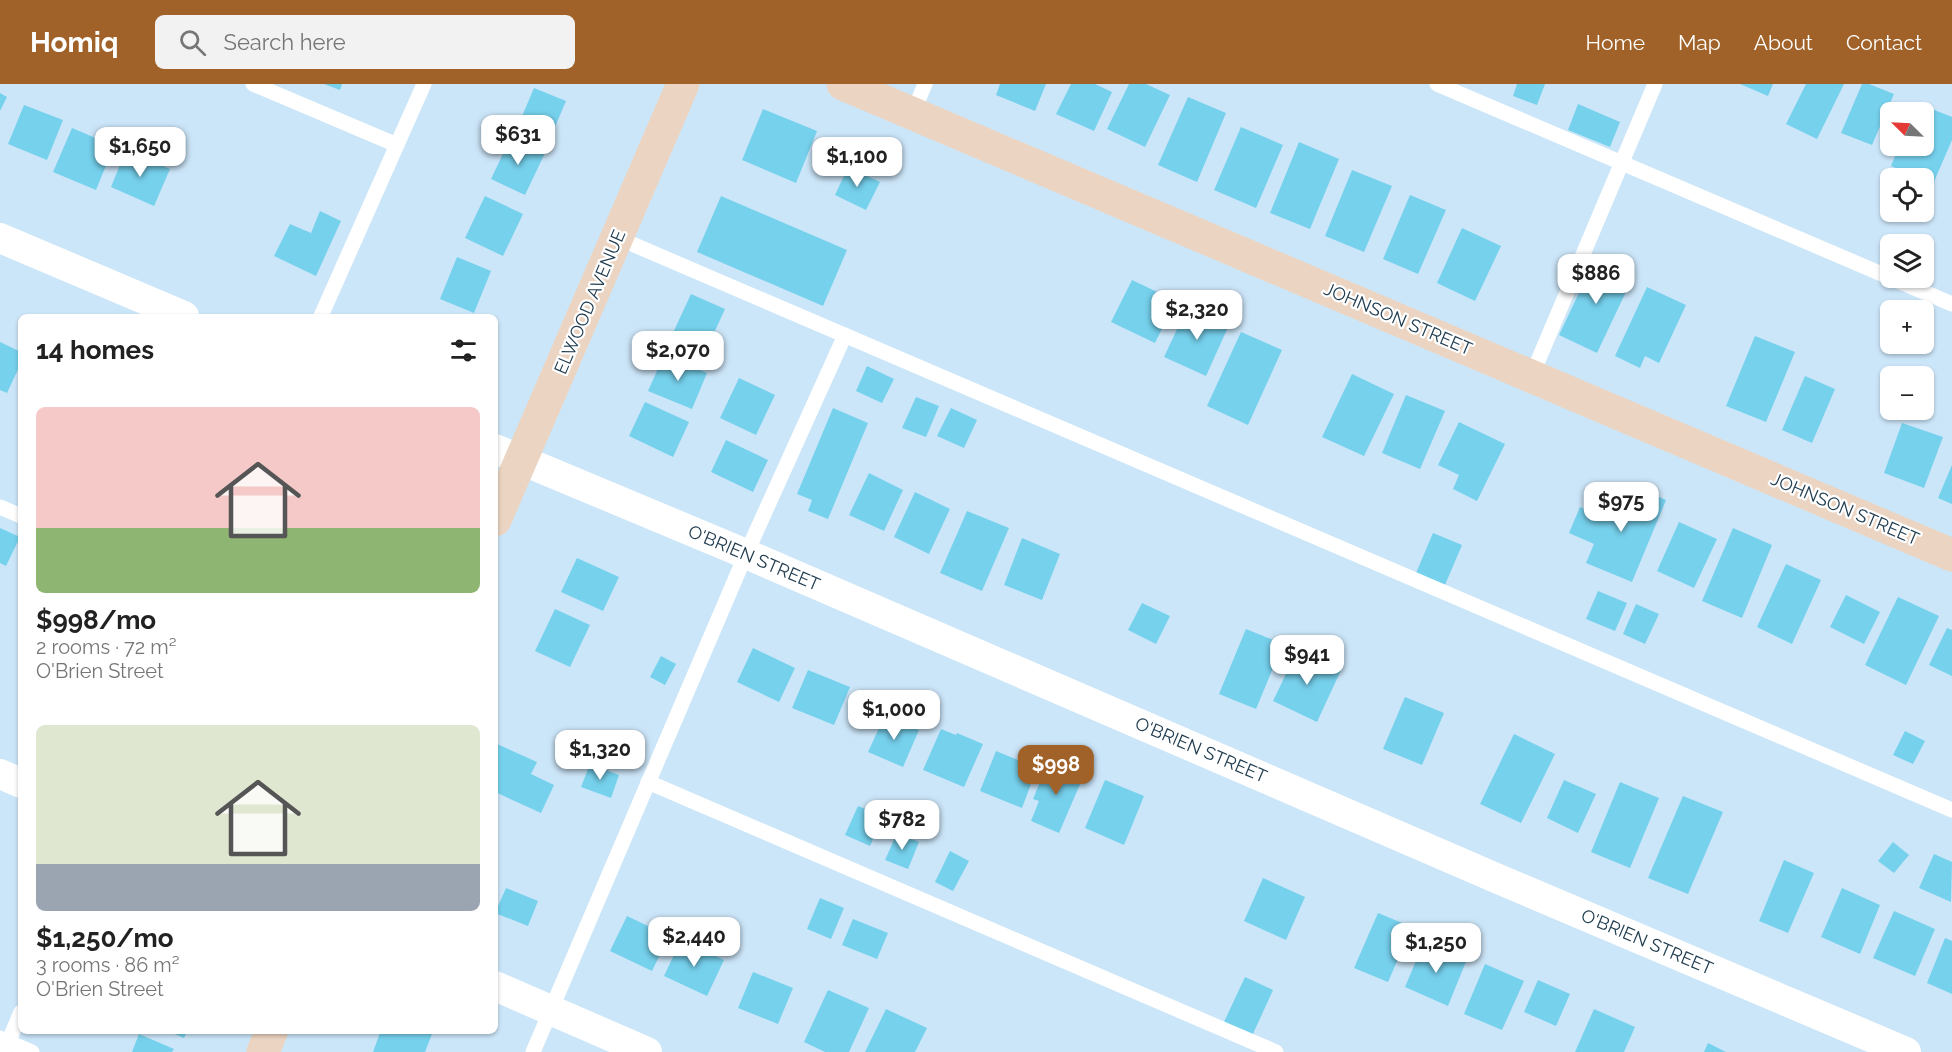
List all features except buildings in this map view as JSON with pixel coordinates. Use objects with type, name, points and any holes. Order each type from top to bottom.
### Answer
[{"type":"street","name":"ELWOOD AVENUE","points":[[498,505],[508,455],[618,238],[683,84]]},
{"type":"street","name":"JOHNSON STREET","points":[[843,84],[919,99],[1532,375],[1952,555]]},
{"type":"street","points":[[0,238],[179,314]]},
{"type":"street","name":"O'BRIEN STREET","points":[[508,455],[746,554],[1492,877],[1906,1052]]},
{"type":"street","points":[[0,774],[18,782]]},
{"type":"street","points":[[498,988],[647,1052]]},
{"type":"street","points":[[263,1052],[270,1034]]},
{"type":"lane","points":[[254,84],[397,145]]},
{"type":"lane","points":[[322,314],[424,84]]},
{"type":"lane","points":[[1437,84],[1952,304]]},
{"type":"lane","points":[[1532,375],[1655,84]]},
{"type":"lane","points":[[618,238],[1952,810]]},
{"type":"lane","points":[[533,1052],[746,554],[845,335]]},
{"type":"lane","points":[[0,507],[18,515]]},
{"type":"lane","points":[[648,782],[1276,1052]]},
{"type":"lane","points":[[18,1017],[4,1044],[32,1052]]}]
